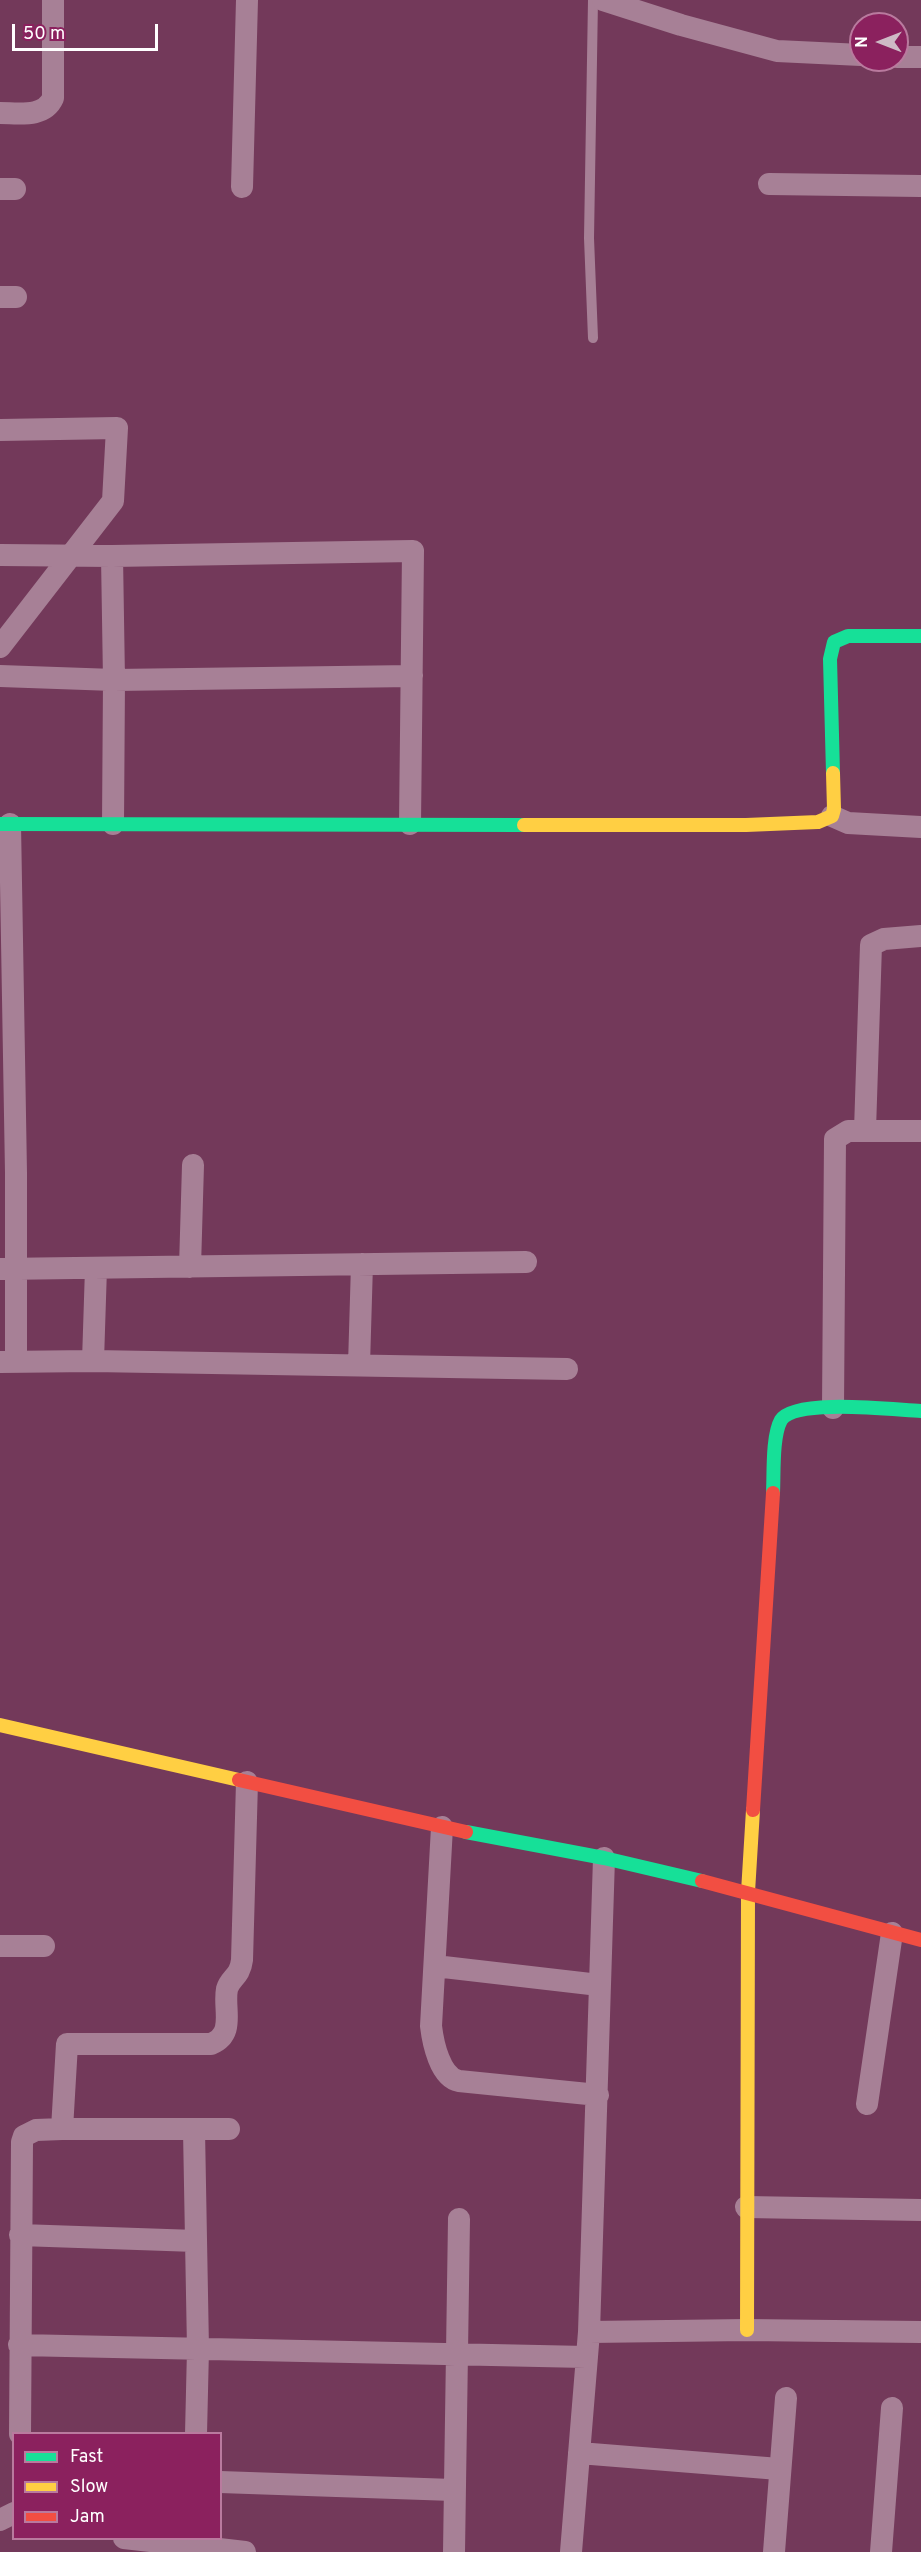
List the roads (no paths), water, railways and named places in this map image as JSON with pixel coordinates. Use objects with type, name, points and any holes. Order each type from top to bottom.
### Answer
[{"type":"street","points":[[0,113],[29,114],[42,111],[50,106],[53,98],[53,0]]},
{"type":"street","points":[[242,187],[248,0]]},
{"type":"street","points":[[603,0],[757,47],[799,53],[849,55]]},
{"type":"street","points":[[770,184],[921,186]]},
{"type":"street","points":[[0,430],[117,428],[113,501],[0,647]]},
{"type":"street","points":[[0,555],[112,556],[413,551],[410,824]]},
{"type":"street","points":[[112,556],[113,824]]},
{"type":"street","points":[[832,816],[834,809],[830,659],[834,642],[849,636],[921,636]]},
{"type":"street","points":[[0,676],[114,680],[412,676]]},
{"type":"street","points":[[567,1369],[93,1361],[8,1362],[5,824],[746,825],[818,822],[832,816],[849,823],[921,827]]},
{"type":"street","points":[[865,1130],[872,945],[884,939],[921,936]]},
{"type":"street","points":[[833,1408],[835,1139],[849,1131],[921,1131]]},
{"type":"street","points":[[190,1267],[193,1165]]},
{"type":"street","points":[[8,1269],[526,1262]]},
{"type":"street","points":[[359,1365],[362,1264]]},
{"type":"street","points":[[93,1361],[96,1268]]},
{"type":"street","points":[[747,2330],[748,1892],[777,1433],[782,1418],[794,1410],[833,1408],[921,1411]]},
{"type":"street","points":[[0,1725],[442,1827],[604,1858],[748,1892],[921,1940]]},
{"type":"street","points":[[62,2129],[67,2044],[211,2044],[223,2036],[227,2027],[228,1987],[240,1971],[242,1960],[247,1782]]},
{"type":"street","points":[[442,1827],[431,2026],[433,2042],[451,2080],[598,2095]]},
{"type":"street","points":[[571,2552],[589,2332],[604,1858]]},
{"type":"street","points":[[867,2104],[892,1933]]},
{"type":"street","points":[[0,1946],[44,1946]]},
{"type":"street","points":[[435,1966],[599,1985]]},
{"type":"street","points":[[20,2432],[20,2235],[24,2136],[36,2130],[62,2129],[230,2129]]},
{"type":"street","points":[[194,2130],[198,2349],[196,2432]]},
{"type":"street","points":[[746,2207],[921,2210]]},
{"type":"street","points":[[454,2552],[453,2490],[459,2219]]},
{"type":"street","points":[[20,2235],[196,2241]]},
{"type":"street","points":[[589,2332],[747,2330],[921,2332]]},
{"type":"street","points":[[19,2345],[586,2357]]},
{"type":"street","points":[[774,2552],[778,2469],[786,2398]]},
{"type":"street","points":[[881,2552],[892,2408]]},
{"type":"street","points":[[579,2453],[778,2469]]},
{"type":"street","points":[[222,2482],[453,2490]]},
{"type":"street","points":[[158,2540],[192,2542],[245,2552]]},
{"type":"lane","points":[[593,0],[590,238],[593,338]]}]
